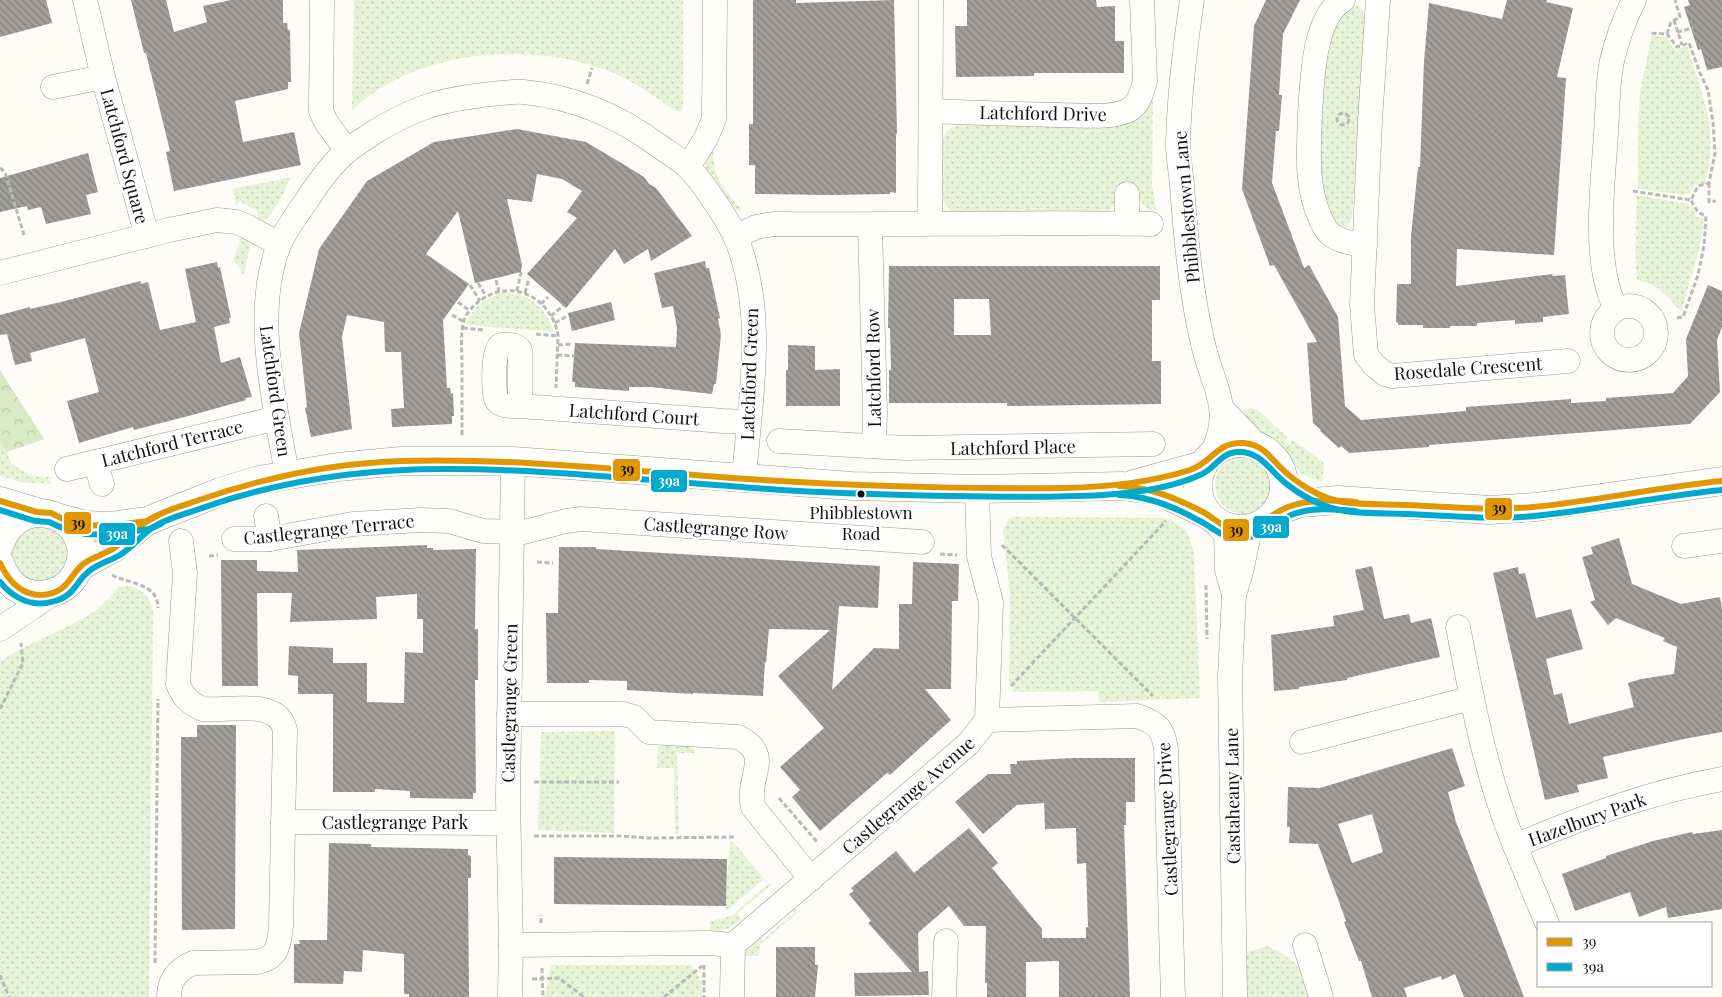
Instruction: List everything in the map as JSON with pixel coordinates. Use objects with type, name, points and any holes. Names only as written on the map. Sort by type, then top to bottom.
[{"type":"street","name":"Latchford Square","points":[[85,0],[103,76],[146,236]]},
{"type":"street","points":[[322,0],[322,111],[329,127],[347,151]]},
{"type":"street","points":[[688,167],[706,138],[714,119],[715,0]]},
{"type":"street","points":[[930,223],[931,0]]},
{"type":"street","name":"Latchford Drive","points":[[931,111],[1078,115],[1114,114],[1131,109],[1137,103],[1145,81],[1142,0]]},
{"type":"street","name":"Phibblestown Lane","points":[[1192,0],[1185,46],[1178,145],[1184,226],[1195,304],[1204,348],[1223,410],[1221,434],[1208,459]]},
{"type":"street","points":[[1343,0],[1328,16],[1318,40],[1312,71],[1308,161],[1310,182],[1318,213],[1329,233],[1339,239],[1365,245]]},
{"type":"street","name":"Rosedale Crescent","points":[[1378,0],[1370,121],[1362,304],[1366,355],[1374,366],[1385,374],[1403,375],[1568,361]]},
{"type":"street","points":[[1616,309],[1604,272],[1602,244],[1605,156],[1612,62],[1623,22],[1634,0]]},
{"type":"street","name":"Latchford Square","points":[[53,87],[103,76]]},
{"type":"street","name":"Latchford Green","points":[[287,474],[277,418],[265,321],[268,293],[279,244],[311,193],[329,169],[347,151],[394,121],[417,109],[446,100],[520,92],[558,97],[602,112],[638,130],[688,167],[714,202],[735,237],[750,284],[754,313],[752,399],[748,422],[744,478]]},
{"type":"street","points":[[1127,194],[1128,223]]},
{"type":"street","name":"Latchford Square","points":[[0,274],[146,236],[217,220],[236,222],[279,244]]},
{"type":"street","points":[[735,237],[756,227],[774,224],[1151,224]]},
{"type":"street","name":"Latchford Row","points":[[779,441],[874,446],[875,413],[870,225]]},
{"type":"street","name":"Latchford Court","points":[[520,406],[748,422]]},
{"type":"street","name":"Phibblestown Lane","points":[[1223,410],[1272,458]]},
{"type":"street","name":"Latchford Terrace","points":[[67,469],[277,418]]},
{"type":"street","points":[[1123,486],[1158,478],[1208,459],[1224,446],[1237,443],[1251,444],[1272,458],[1301,483],[1332,500]]},
{"type":"street","name":"Latchford Place","points":[[874,446],[905,448],[1154,444]]},
{"type":"street","points":[[0,501],[37,512],[51,513],[86,525],[102,526],[147,521],[220,492],[287,474],[338,467],[400,462],[514,461],[852,486],[978,489],[1123,486],[1158,491],[1227,528],[1238,530],[1250,529],[1269,520],[1282,502],[1285,490],[1284,478],[1272,458]]},
{"type":"street","points":[[1208,459],[1198,478],[1198,491],[1201,504],[1212,519]]},
{"type":"street","name":"Castlegrange Green","points":[[510,997],[511,945],[508,823],[514,461]]},
{"type":"street","points":[[95,462],[102,484]]},
{"type":"street","points":[[1276,512],[1300,503],[1332,500],[1490,510],[1536,507],[1722,481]]},
{"type":"street","name":"Castlegrange Avenue","points":[[733,945],[968,744],[988,720],[991,602],[979,556],[978,489]]},
{"type":"street","points":[[0,544],[3,535],[12,524],[23,516],[37,512]]},
{"type":"street","points":[[10,632],[52,594],[64,588],[73,579],[79,567],[82,554],[80,540],[73,528],[64,519]]},
{"type":"street","name":"Castlegrange Row","points":[[512,531],[524,532],[581,519],[922,542]]},
{"type":"street","name":"Castaheany Lane","points":[[1212,519],[1226,534],[1228,570],[1234,595]]},
{"type":"street","name":"Castlegrange Terrace","points":[[234,538],[268,528],[353,524],[388,520],[449,521],[483,531],[512,531]]},
{"type":"street","points":[[79,567],[116,547],[147,521]]},
{"type":"street","name":"Castaheany Lane","points":[[1235,997],[1230,676],[1234,595],[1250,529]]},
{"type":"street","points":[[169,997],[172,978],[185,966],[193,963],[257,962],[266,960],[274,954],[280,941],[285,730],[283,723],[271,711],[261,708],[203,709],[194,706],[183,696],[178,684],[185,573],[181,541]]},
{"type":"street","points":[[1684,546],[1722,541]]},
{"type":"street","points":[[0,563],[4,574],[13,585],[25,592],[38,595],[52,594]]},
{"type":"street","name":"Hazelbury Park","points":[[1458,626],[1472,698],[1501,812],[1515,846],[1603,810],[1672,789],[1722,778]]},
{"type":"street","points":[[1302,742],[1472,698]]},
{"type":"street","points":[[509,714],[623,714],[634,717],[649,732],[738,737],[748,742],[756,750],[757,762],[751,799],[753,807],[811,879]]},
{"type":"street","name":"Castlegrange Drive","points":[[988,720],[1137,716],[1155,724],[1164,735],[1170,834],[1173,997]]},
{"type":"street","name":"Castlegrange Park","points":[[283,822],[508,823]]},
{"type":"street","points":[[1515,846],[1548,922]]},
{"type":"street","points":[[944,997],[946,941]]},
{"type":"street","points":[[511,945],[709,943],[733,945],[732,997]]},
{"type":"street","points":[[1305,944],[1321,997]]},
{"type":"path","points":[[1667,34],[1670,22],[1680,17],[1675,0]]},
{"type":"path","points":[[1674,20],[1682,45]]},
{"type":"path","points":[[1677,32],[1694,28]]},
{"type":"path","points":[[1649,33],[1667,34],[1677,47],[1689,43],[1708,90],[1715,153],[1709,184],[1709,202],[1716,201]]},
{"type":"path","points":[[0,168],[5,172],[24,235]]},
{"type":"path","points":[[1691,200],[1698,186],[1709,184]]},
{"type":"path","points":[[1633,191],[1691,200]]},
{"type":"path","points":[[1678,318],[1683,317],[1698,276],[1704,246],[1706,216],[1696,210],[1691,200]]},
{"type":"path","points":[[517,291],[521,272]]},
{"type":"path","points":[[525,293],[529,278]]},
{"type":"path","points":[[496,280],[499,291]]},
{"type":"path","points":[[478,283],[486,296]]},
{"type":"path","points":[[470,285],[480,301]]},
{"type":"path","points":[[541,304],[548,296]]},
{"type":"path","points":[[458,302],[470,311]]},
{"type":"path","points":[[551,316],[562,306]]},
{"type":"path","points":[[452,315],[464,322]]},
{"type":"path","points":[[555,323],[567,316]]},
{"type":"path","points":[[558,345],[573,344]]},
{"type":"path","points":[[557,355],[575,356]]},
{"type":"path","points":[[1009,689],[1166,520]]},
{"type":"path","points":[[999,541],[1160,702]]},
{"type":"path","points":[[922,542],[921,554],[979,556]]},
{"type":"path","points":[[537,562],[554,563]]},
{"type":"path","points":[[110,574],[121,580],[150,589],[158,602],[158,612]]},
{"type":"path","points":[[0,709],[23,663],[10,632]]},
{"type":"path","points":[[156,972],[158,690]]},
{"type":"path","points":[[534,782],[619,782]]},
{"type":"path","points":[[779,798],[818,843]]},
{"type":"path","points":[[534,836],[734,837]]},
{"type":"path","points":[[542,963],[543,997]]},
{"type":"path","points":[[664,997],[704,964]]},
{"type":"path","points":[[0,975],[9,997]]},
{"type":"path","points":[[527,979],[559,978],[584,997]]},
{"type":"green space","points":[[354,0],[683,0],[683,107],[680,111],[676,111],[620,76],[580,62],[546,56],[511,54],[476,56],[441,63],[408,74],[378,90],[352,110]]},
{"type":"green space","points":[[1355,5],[1362,10],[1365,25],[1352,218],[1347,227],[1343,228],[1334,220],[1324,198],[1319,171],[1319,157],[1325,77],[1332,40],[1337,25],[1345,12]]},
{"type":"green space","points":[[1652,35],[1666,37],[1676,50],[1687,46],[1707,114],[1711,143],[1705,184],[1695,185],[1689,194],[1685,195],[1638,189],[1640,92]]},
{"type":"green space","points":[[1153,92],[1152,187],[1157,211],[1148,208],[1142,203],[1135,187],[1116,187],[1114,206],[1107,212],[1099,214],[953,213],[943,201],[942,143],[944,136],[951,128],[961,125],[1120,124]]},
{"type":"green space","points":[[713,149],[713,160],[717,176],[724,189],[742,210],[731,208],[706,170],[706,161]]},
{"type":"green space","points":[[291,177],[280,200],[265,222],[258,218],[258,212],[240,201],[236,206],[233,189]]},
{"type":"green space","points":[[1637,195],[1689,204],[1696,217],[1704,218],[1700,246],[1682,310],[1658,288],[1637,280],[1635,254]]},
{"type":"green space","points":[[240,234],[251,241],[244,275],[233,259],[239,246]]},
{"type":"green space","points":[[502,293],[520,295],[535,303],[551,323],[554,332],[466,325],[471,314],[480,304]]},
{"type":"green space","points":[[0,370],[44,439],[7,452],[0,443]]},
{"type":"green space","points":[[1252,408],[1259,411],[1287,437],[1285,442],[1290,445],[1293,440],[1324,463],[1322,482],[1302,474],[1284,449],[1263,436],[1247,420],[1243,410]]},
{"type":"green space","points":[[0,443],[7,452],[11,464],[32,476],[49,477],[51,484],[20,482],[0,475]]},
{"type":"green space","points":[[1238,456],[1250,456],[1265,464],[1273,479],[1273,491],[1265,506],[1250,514],[1238,514],[1223,506],[1215,491],[1215,479],[1223,464]]},
{"type":"green space","points":[[1014,517],[1165,518],[1183,528],[1188,535],[1194,554],[1200,698],[1099,702],[1098,691],[1013,692],[1013,682],[1009,685],[1010,593],[1003,530],[1009,519]]},
{"type":"green space","points":[[34,527],[43,527],[56,531],[64,539],[66,545],[69,561],[52,583],[24,579],[14,566],[12,560],[11,554],[15,542]]},
{"type":"green space","points":[[130,586],[145,595],[153,611],[149,997],[0,997],[0,662],[95,611],[119,587]]},
{"type":"green space","points":[[615,731],[614,833],[538,830],[541,732]]},
{"type":"green space","points":[[662,744],[690,746],[694,750],[694,753],[677,753],[679,834],[675,834],[674,768],[657,768],[658,748]]},
{"type":"green space","points":[[730,841],[736,845],[764,879],[730,908],[725,910]]},
{"type":"green space","points":[[769,883],[771,885],[737,914],[742,920],[727,929],[710,931],[710,921],[731,916]]},
{"type":"green space","points":[[793,907],[798,912],[762,943],[759,956],[743,956],[756,935],[763,940],[794,913],[791,908]]},
{"type":"green space","points":[[1267,946],[1296,965],[1301,971],[1311,997],[1247,997],[1245,953]]},
{"type":"green space","points":[[551,965],[691,965],[702,982],[702,997],[545,997]]},
{"type":"building","points":[[0,0],[46,0],[52,23],[0,37]]},
{"type":"building","points":[[131,0],[166,0],[174,32],[207,22],[203,6],[231,0],[283,0],[283,23],[287,23],[288,30],[290,30],[291,82],[288,82],[288,89],[235,101],[243,142],[294,132],[301,165],[174,191],[166,152],[170,151]]},
{"type":"building","points":[[753,0],[796,0],[796,3],[894,0],[897,134],[896,193],[831,195],[755,194],[755,165],[749,165],[749,124],[753,124]]},
{"type":"building","points":[[967,0],[1096,0],[1097,7],[1115,6],[1115,41],[1124,41],[1124,73],[1034,73],[1034,76],[956,77],[955,26],[967,26]]},
{"type":"building","points":[[1266,0],[1300,0],[1283,34],[1279,95],[1282,95],[1279,131],[1276,131],[1272,183],[1304,268],[1309,265],[1338,317],[1345,406],[1361,420],[1466,411],[1466,407],[1571,399],[1571,403],[1606,401],[1606,398],[1673,393],[1688,376],[1686,339],[1708,285],[1722,291],[1722,327],[1717,340],[1720,392],[1690,424],[1349,453],[1341,446],[1339,448],[1313,423],[1307,343],[1317,342],[1274,265],[1270,266],[1242,189],[1254,26]]},
{"type":"building","points":[[1507,0],[1547,0],[1546,2],[1573,8],[1557,77],[1566,78],[1554,255],[1457,249],[1456,286],[1553,274],[1552,276],[1565,275],[1569,314],[1543,317],[1543,322],[1515,324],[1515,320],[1477,323],[1477,326],[1450,326],[1450,328],[1423,328],[1423,325],[1398,325],[1396,322],[1397,284],[1411,284],[1411,236],[1418,167],[1420,167],[1424,61],[1429,3],[1502,19]]},
{"type":"building","points":[[1688,0],[1722,0],[1722,67],[1707,70],[1701,49],[1698,50],[1684,7],[1690,5]]},
{"type":"building","points":[[517,129],[586,142],[628,167],[644,177],[649,184],[656,188],[692,236],[651,261],[648,249],[624,264],[615,249],[566,308],[527,274],[577,218],[567,212],[582,191],[562,179],[537,174],[532,202],[507,199],[522,265],[521,272],[475,283],[458,211],[426,254],[469,284],[443,320],[447,388],[450,388],[451,394],[453,393],[454,416],[452,416],[452,424],[392,427],[391,409],[404,408],[401,352],[385,352],[384,322],[347,315],[342,337],[352,429],[311,437],[305,408],[307,407],[299,333],[319,249],[367,181],[434,142]]},
{"type":"building","points":[[88,153],[98,192],[86,195],[91,214],[46,224],[41,207],[28,210],[27,206],[0,212],[0,178]]},
{"type":"building","points":[[705,261],[706,268],[709,268],[720,318],[718,319],[721,335],[716,384],[714,384],[712,394],[651,387],[629,387],[629,391],[575,387],[575,382],[572,382],[575,343],[676,347],[677,328],[673,306],[662,308],[654,273]]},
{"type":"building","points":[[217,262],[218,268],[220,267],[231,318],[229,318],[230,323],[214,327],[221,363],[240,357],[252,397],[245,398],[246,400],[134,430],[133,427],[79,443],[67,401],[99,392],[85,338],[30,353],[32,361],[15,365],[7,334],[0,335],[0,315],[30,307],[30,309],[61,302],[140,281],[141,284],[148,282],[160,330],[196,322],[185,269]]},
{"type":"building","points":[[889,266],[1160,266],[1160,300],[1152,300],[1152,361],[1161,361],[1161,404],[1007,406],[1007,403],[889,403],[889,370],[891,370],[890,328],[888,328]],"holes":[[[954,299],[989,299],[991,335],[954,335]]]},
{"type":"building","points":[[611,302],[615,320],[572,331],[568,313]]},
{"type":"building","points":[[788,345],[815,346],[815,370],[840,369],[840,406],[786,406]]},
{"type":"building","points":[[1619,538],[1632,584],[1681,604],[1720,597],[1722,608],[1722,732],[1603,757],[1608,778],[1577,785],[1579,792],[1545,800],[1493,573],[1518,567],[1519,574],[1525,573],[1536,618],[1571,609],[1583,649],[1546,659],[1554,695],[1562,693],[1569,724],[1634,707],[1628,683],[1674,674],[1677,647],[1663,641],[1665,638],[1616,618],[1608,625],[1590,602],[1595,600],[1582,557],[1593,554],[1591,547]]},
{"type":"building","points":[[427,545],[427,548],[433,548],[433,550],[476,549],[475,629],[478,629],[478,680],[475,680],[476,793],[473,793],[473,799],[410,798],[410,791],[375,789],[375,792],[333,792],[333,694],[298,694],[298,676],[288,675],[289,646],[333,648],[333,663],[367,663],[367,702],[404,703],[405,652],[423,653],[423,619],[417,619],[417,594],[376,597],[377,619],[290,622],[292,593],[257,593],[258,686],[222,686],[221,560],[257,560],[257,571],[298,572],[297,550]]},
{"type":"building","points":[[559,547],[596,547],[596,549],[880,566],[878,608],[839,606],[832,690],[874,648],[899,649],[899,604],[912,604],[913,562],[959,564],[958,601],[952,601],[951,689],[925,689],[951,720],[890,775],[887,773],[820,831],[792,797],[800,790],[780,767],[824,728],[778,676],[830,630],[769,629],[763,696],[627,690],[627,681],[589,680],[589,683],[547,683],[546,613],[558,613]]},
{"type":"building","points":[[1372,566],[1384,619],[1409,614],[1411,623],[1431,618],[1440,657],[1347,678],[1347,680],[1299,687],[1299,689],[1274,691],[1271,635],[1334,626],[1333,616],[1364,610],[1355,570]]},
{"type":"building","points":[[197,725],[236,725],[235,929],[182,930],[181,737],[197,737]]},
{"type":"building","points":[[1452,748],[1465,786],[1448,792],[1456,822],[1524,997],[1464,997],[1455,974],[1442,980],[1441,976],[1404,988],[1407,997],[1372,997],[1361,961],[1359,961],[1344,922],[1346,921],[1318,844],[1289,843],[1290,827],[1287,827],[1288,787],[1320,788]],"holes":[[[1372,814],[1383,852],[1352,863],[1338,824]]]},
{"type":"building","points":[[1073,758],[1135,758],[1135,802],[1126,802],[1126,825],[1124,825],[1130,997],[1059,997],[1059,961],[1026,962],[1026,997],[987,997],[987,983],[985,983],[986,926],[964,926],[949,906],[918,933],[919,972],[928,971],[929,995],[855,996],[854,973],[912,972],[868,923],[871,921],[849,894],[854,891],[851,888],[896,851],[914,873],[969,828],[998,863],[992,868],[1042,929],[1042,938],[1086,938],[1086,927],[1088,927],[1086,863],[1077,864],[1076,828],[1045,829],[1044,803],[1017,805],[983,834],[955,802],[988,774],[1011,774],[1010,764],[1017,764],[1017,761]]},
{"type":"building","points":[[1722,830],[1722,909],[1668,918],[1666,907],[1639,917],[1630,892],[1575,911],[1562,874],[1606,858],[1606,856],[1653,841],[1692,832],[1693,834]]},
{"type":"building","points":[[329,843],[371,844],[371,847],[468,849],[468,855],[471,856],[471,878],[468,878],[469,997],[409,997],[409,994],[404,994],[404,954],[363,950],[362,972],[344,971],[343,984],[294,983],[294,944],[300,944],[299,940],[327,940]]},
{"type":"building","points":[[554,857],[727,859],[726,906],[554,904]]},
{"type":"building","points":[[776,947],[815,947],[815,965],[818,965],[815,997],[776,997]]},
{"type":"transit line","name":"39","points":[[0,563],[13,583],[25,592],[40,595],[49,594],[65,586],[86,562],[114,548],[144,523],[167,511],[249,484],[325,468],[377,462],[490,461],[747,479],[866,485],[1065,488],[1128,484],[1175,474],[1198,467],[1227,445],[1244,443],[1261,449],[1301,484],[1317,494],[1334,500],[1359,504],[1486,509],[1557,504],[1722,481]]},
{"type":"transit line","name":"39a","points":[[0,582],[11,593],[32,603],[55,601],[71,592],[92,569],[120,555],[150,529],[167,520],[234,498],[293,483],[383,471],[482,469],[594,475],[820,492],[924,496],[1065,497],[1128,493],[1165,487],[1200,475],[1226,455],[1245,452],[1259,458],[1288,485],[1315,502],[1337,510],[1361,513],[1518,517],[1722,490]]},
{"type":"transit line","name":"39","points":[[1119,486],[1152,491],[1183,502],[1227,527],[1236,530],[1251,528],[1281,510],[1296,504],[1321,501],[1356,502]]},
{"type":"transit line","name":"39a","points":[[1119,495],[1140,497],[1169,506],[1221,533],[1236,538],[1251,537],[1284,518],[1299,512],[1323,509],[1355,511]]},
{"type":"transit line","name":"39","points":[[0,501],[37,512],[51,513],[63,519],[86,525],[110,526],[147,521],[157,516]]},
{"type":"transit line","name":"39a","points":[[0,510],[35,521],[49,522],[86,534],[111,535],[149,529],[161,524]]},
{"type":"place","name":"Phibblestown Road","points":[[861,494]]}]
